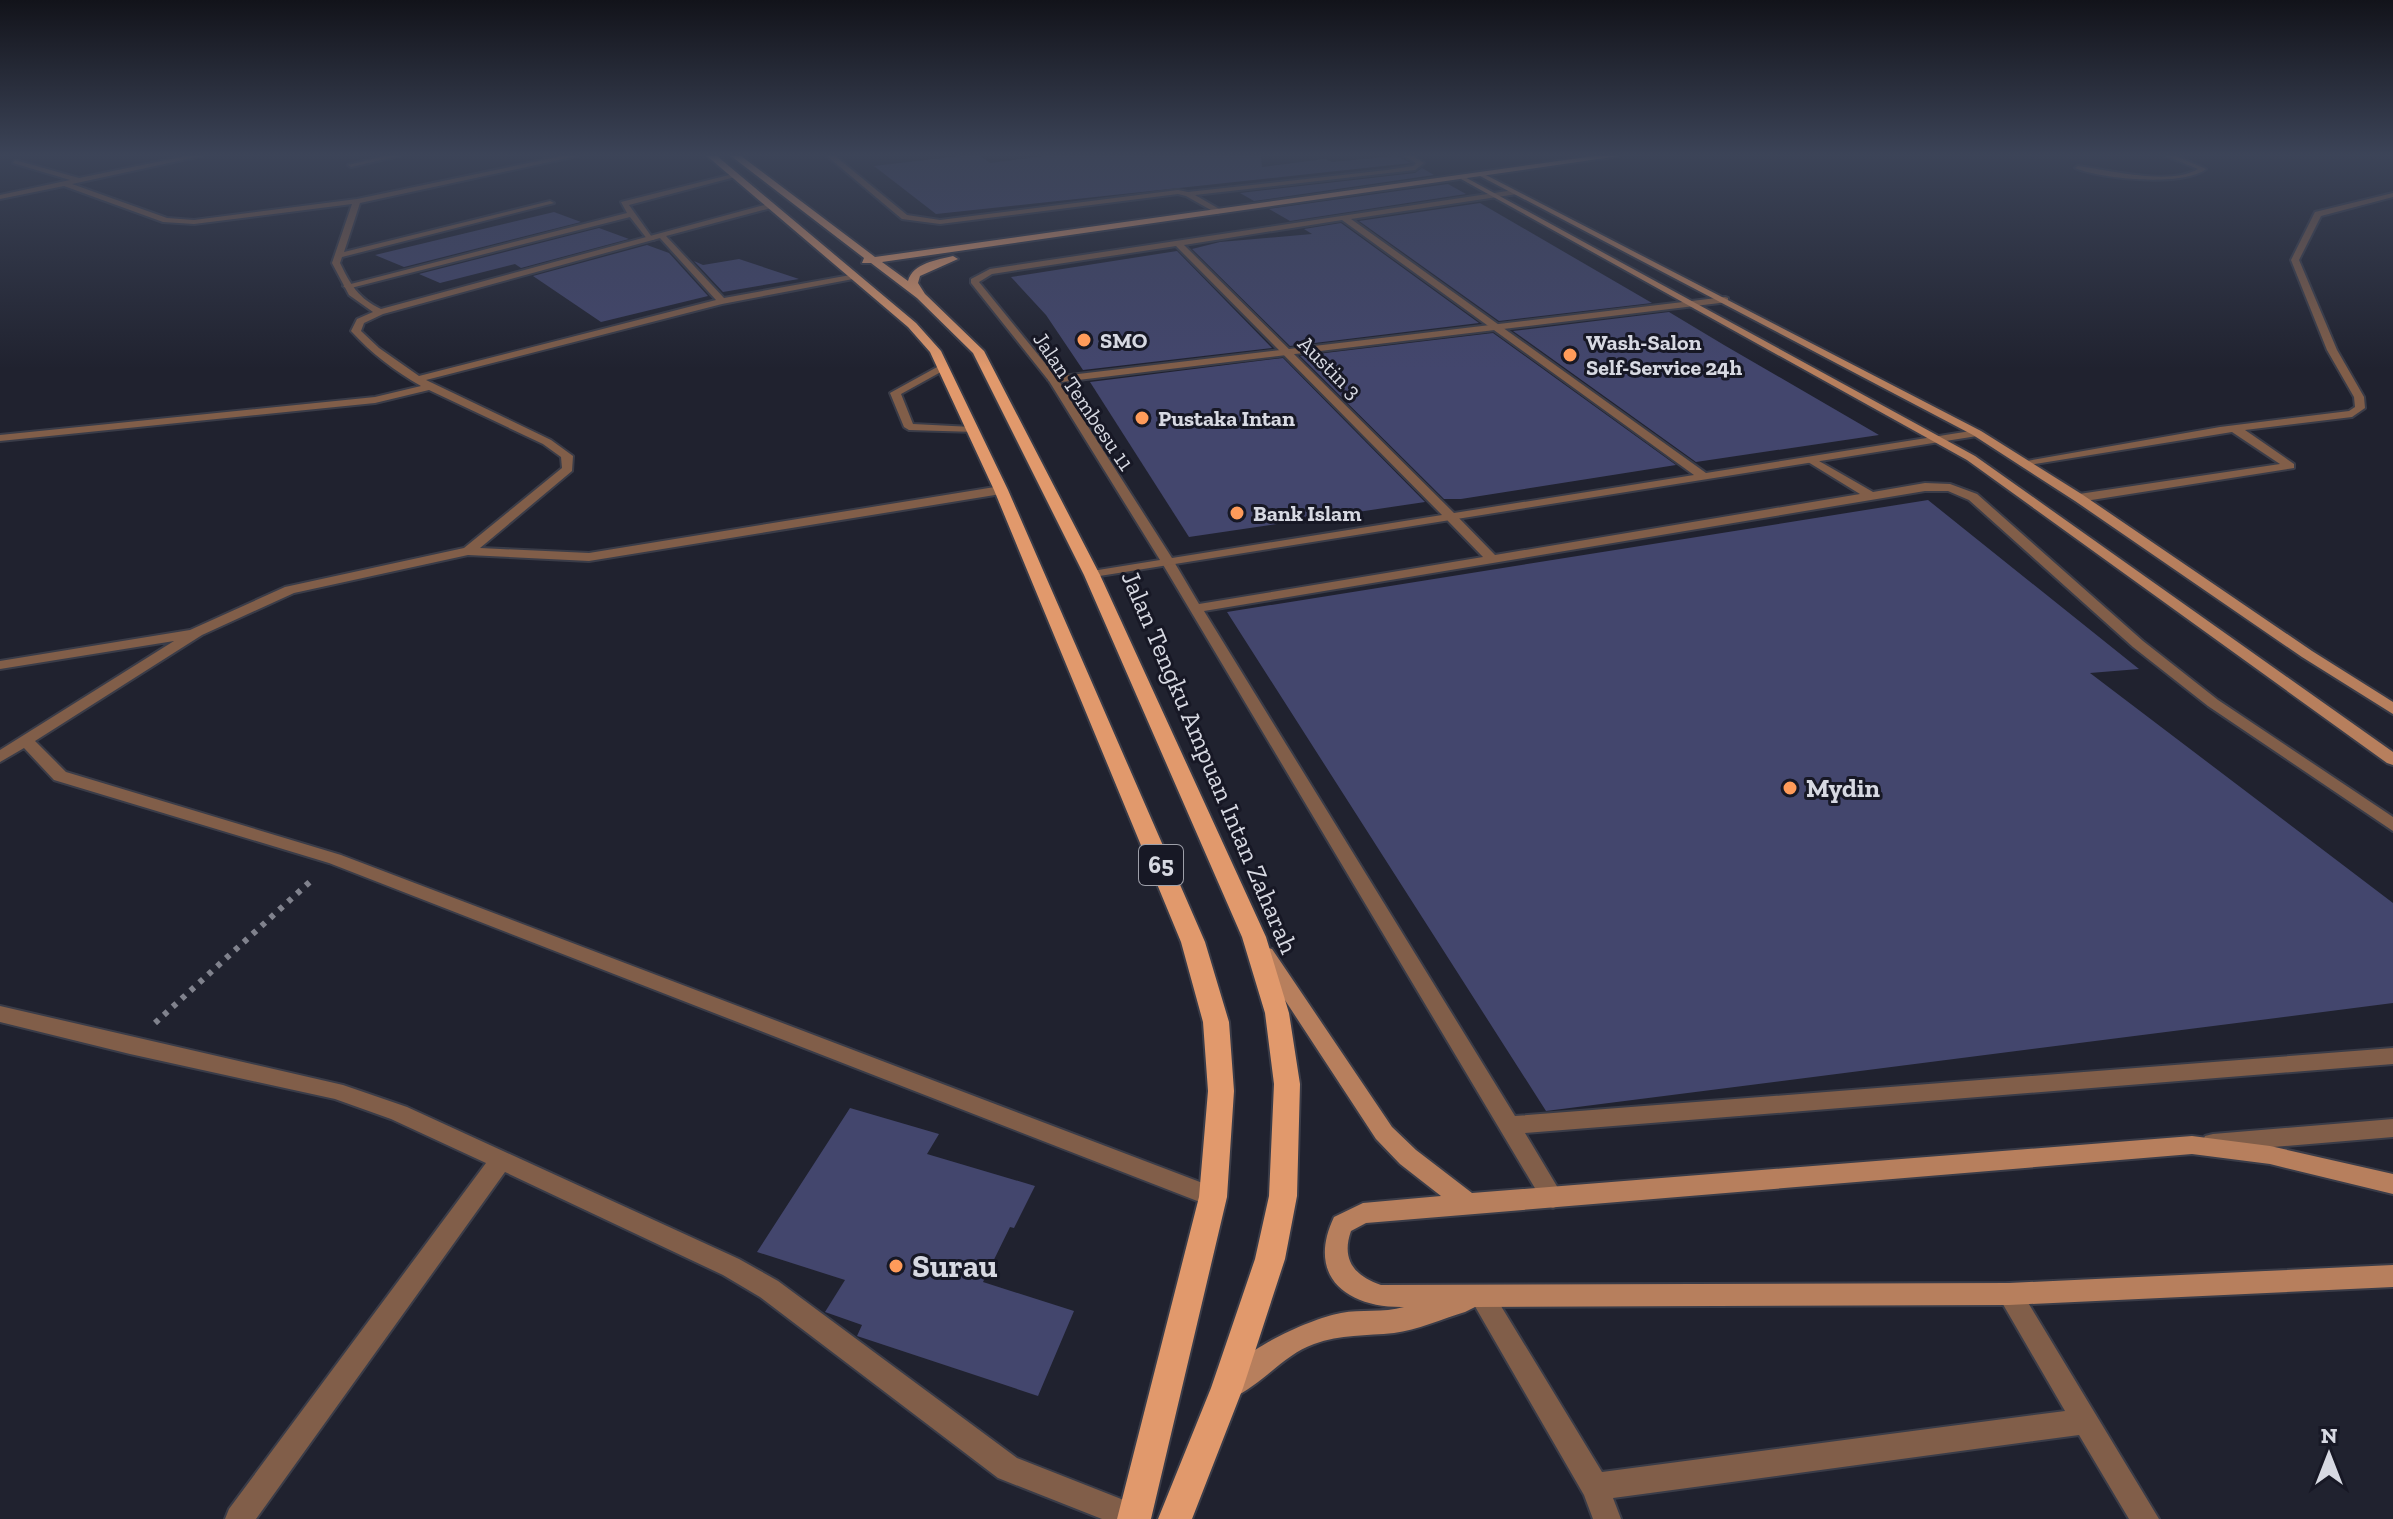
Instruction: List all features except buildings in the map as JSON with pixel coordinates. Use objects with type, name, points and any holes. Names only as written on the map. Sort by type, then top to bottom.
[{"type":"main road","name":"65","points":[[793,227],[912,325],[935,351],[1001,490],[1193,942],[1216,1022],[1221,1091],[1213,1197],[1134,1519]]},
{"type":"main road","name":"Jalan Tengku Ampuan Intan Zaharah","points":[[829,227],[921,296],[978,351],[1092,575],[1254,937],[1277,1013],[1287,1084],[1283,1196],[1270,1259],[1227,1388],[1175,1519]]},
{"type":"main road","points":[[846,271],[873,260],[1111,227]]},
{"type":"main road","points":[[921,296],[913,283],[915,275],[931,265],[1046,236]]},
{"type":"main road","points":[[849,242],[865,249],[935,252]]},
{"type":"street","points":[[348,227],[336,263],[347,286],[362,305],[380,312]]},
{"type":"street","points":[[337,256],[454,227]]},
{"type":"street","points":[[347,286],[581,227]]},
{"type":"street","points":[[642,227],[651,238]]},
{"type":"street","points":[[468,551],[568,469],[567,456],[547,442],[415,380],[367,343],[356,331],[360,321],[380,312],[691,227]]},
{"type":"street","name":"Jalan Tembesu 11","points":[[1288,227],[990,272],[974,281],[1053,380],[1197,608],[1553,1198]]},
{"type":"street","points":[[1356,227],[1704,477]]},
{"type":"street","points":[[1552,227],[1971,458],[2393,760]]},
{"type":"street","points":[[1582,227],[1977,433],[2393,709]]},
{"type":"street","points":[[2027,464],[2234,428],[2352,414],[2360,408],[2359,397],[2332,350],[2295,260],[2312,227]]},
{"type":"street","points":[[661,235],[722,301]]},
{"type":"street","name":"Austin 3","points":[[1179,244],[1492,559]]},
{"type":"street","points":[[415,380],[846,271]]},
{"type":"street","points":[[1053,380],[1725,300]]},
{"type":"street","points":[[943,368],[895,393],[909,427],[972,430]]},
{"type":"street","points":[[0,438],[375,400],[430,387]]},
{"type":"street","points":[[2079,498],[2290,466],[2234,428]]},
{"type":"street","points":[[1092,575],[1977,433]]},
{"type":"street","points":[[1812,460],[1871,496]]},
{"type":"street","points":[[1197,608],[1925,487],[1950,488],[1973,497],[2176,674],[2393,825]]},
{"type":"street","points":[[0,757],[197,632],[290,590],[468,551],[589,557],[1001,490]]},
{"type":"street","points":[[0,665],[197,632]]},
{"type":"street","points":[[26,741],[60,776],[335,859],[1213,1197]]},
{"type":"street","points":[[1254,937],[1384,1133],[1408,1157],[1469,1204]]},
{"type":"street","points":[[0,1014],[336,1091],[399,1113],[731,1267],[769,1289],[1008,1468],[1134,1519]]},
{"type":"street","points":[[1509,1125],[2393,1056]]},
{"type":"street","points":[[2393,1128],[1363,1213],[1342,1224],[1337,1234],[1340,1272],[1350,1285],[1381,1296],[2009,1294],[2393,1276]]},
{"type":"street","points":[[2192,1145],[2270,1155],[2393,1184]]},
{"type":"street","points":[[239,1519],[501,1160]]},
{"type":"street","points":[[2009,1294],[2145,1519]]},
{"type":"street","points":[[1227,1388],[1274,1352],[1307,1334],[1342,1324],[1397,1321],[1481,1296]]},
{"type":"street","points":[[1481,1296],[1595,1487],[1607,1519]]},
{"type":"street","points":[[1595,1487],[2086,1421]]},
{"type":"path","points":[[130,1046],[335,859]]},
{"type":"place","name":"SMO","points":[[1084,340]]},
{"type":"place","name":"Wash-Salon Self-Service 24h","points":[[1570,355]]},
{"type":"place","name":"Pustaka Intan","points":[[1142,418]]},
{"type":"place","name":"Bank Islam","points":[[1237,513]]},
{"type":"place","name":"Mydin","points":[[1790,788]]},
{"type":"place","name":"Surau","points":[[896,1266]]}]
